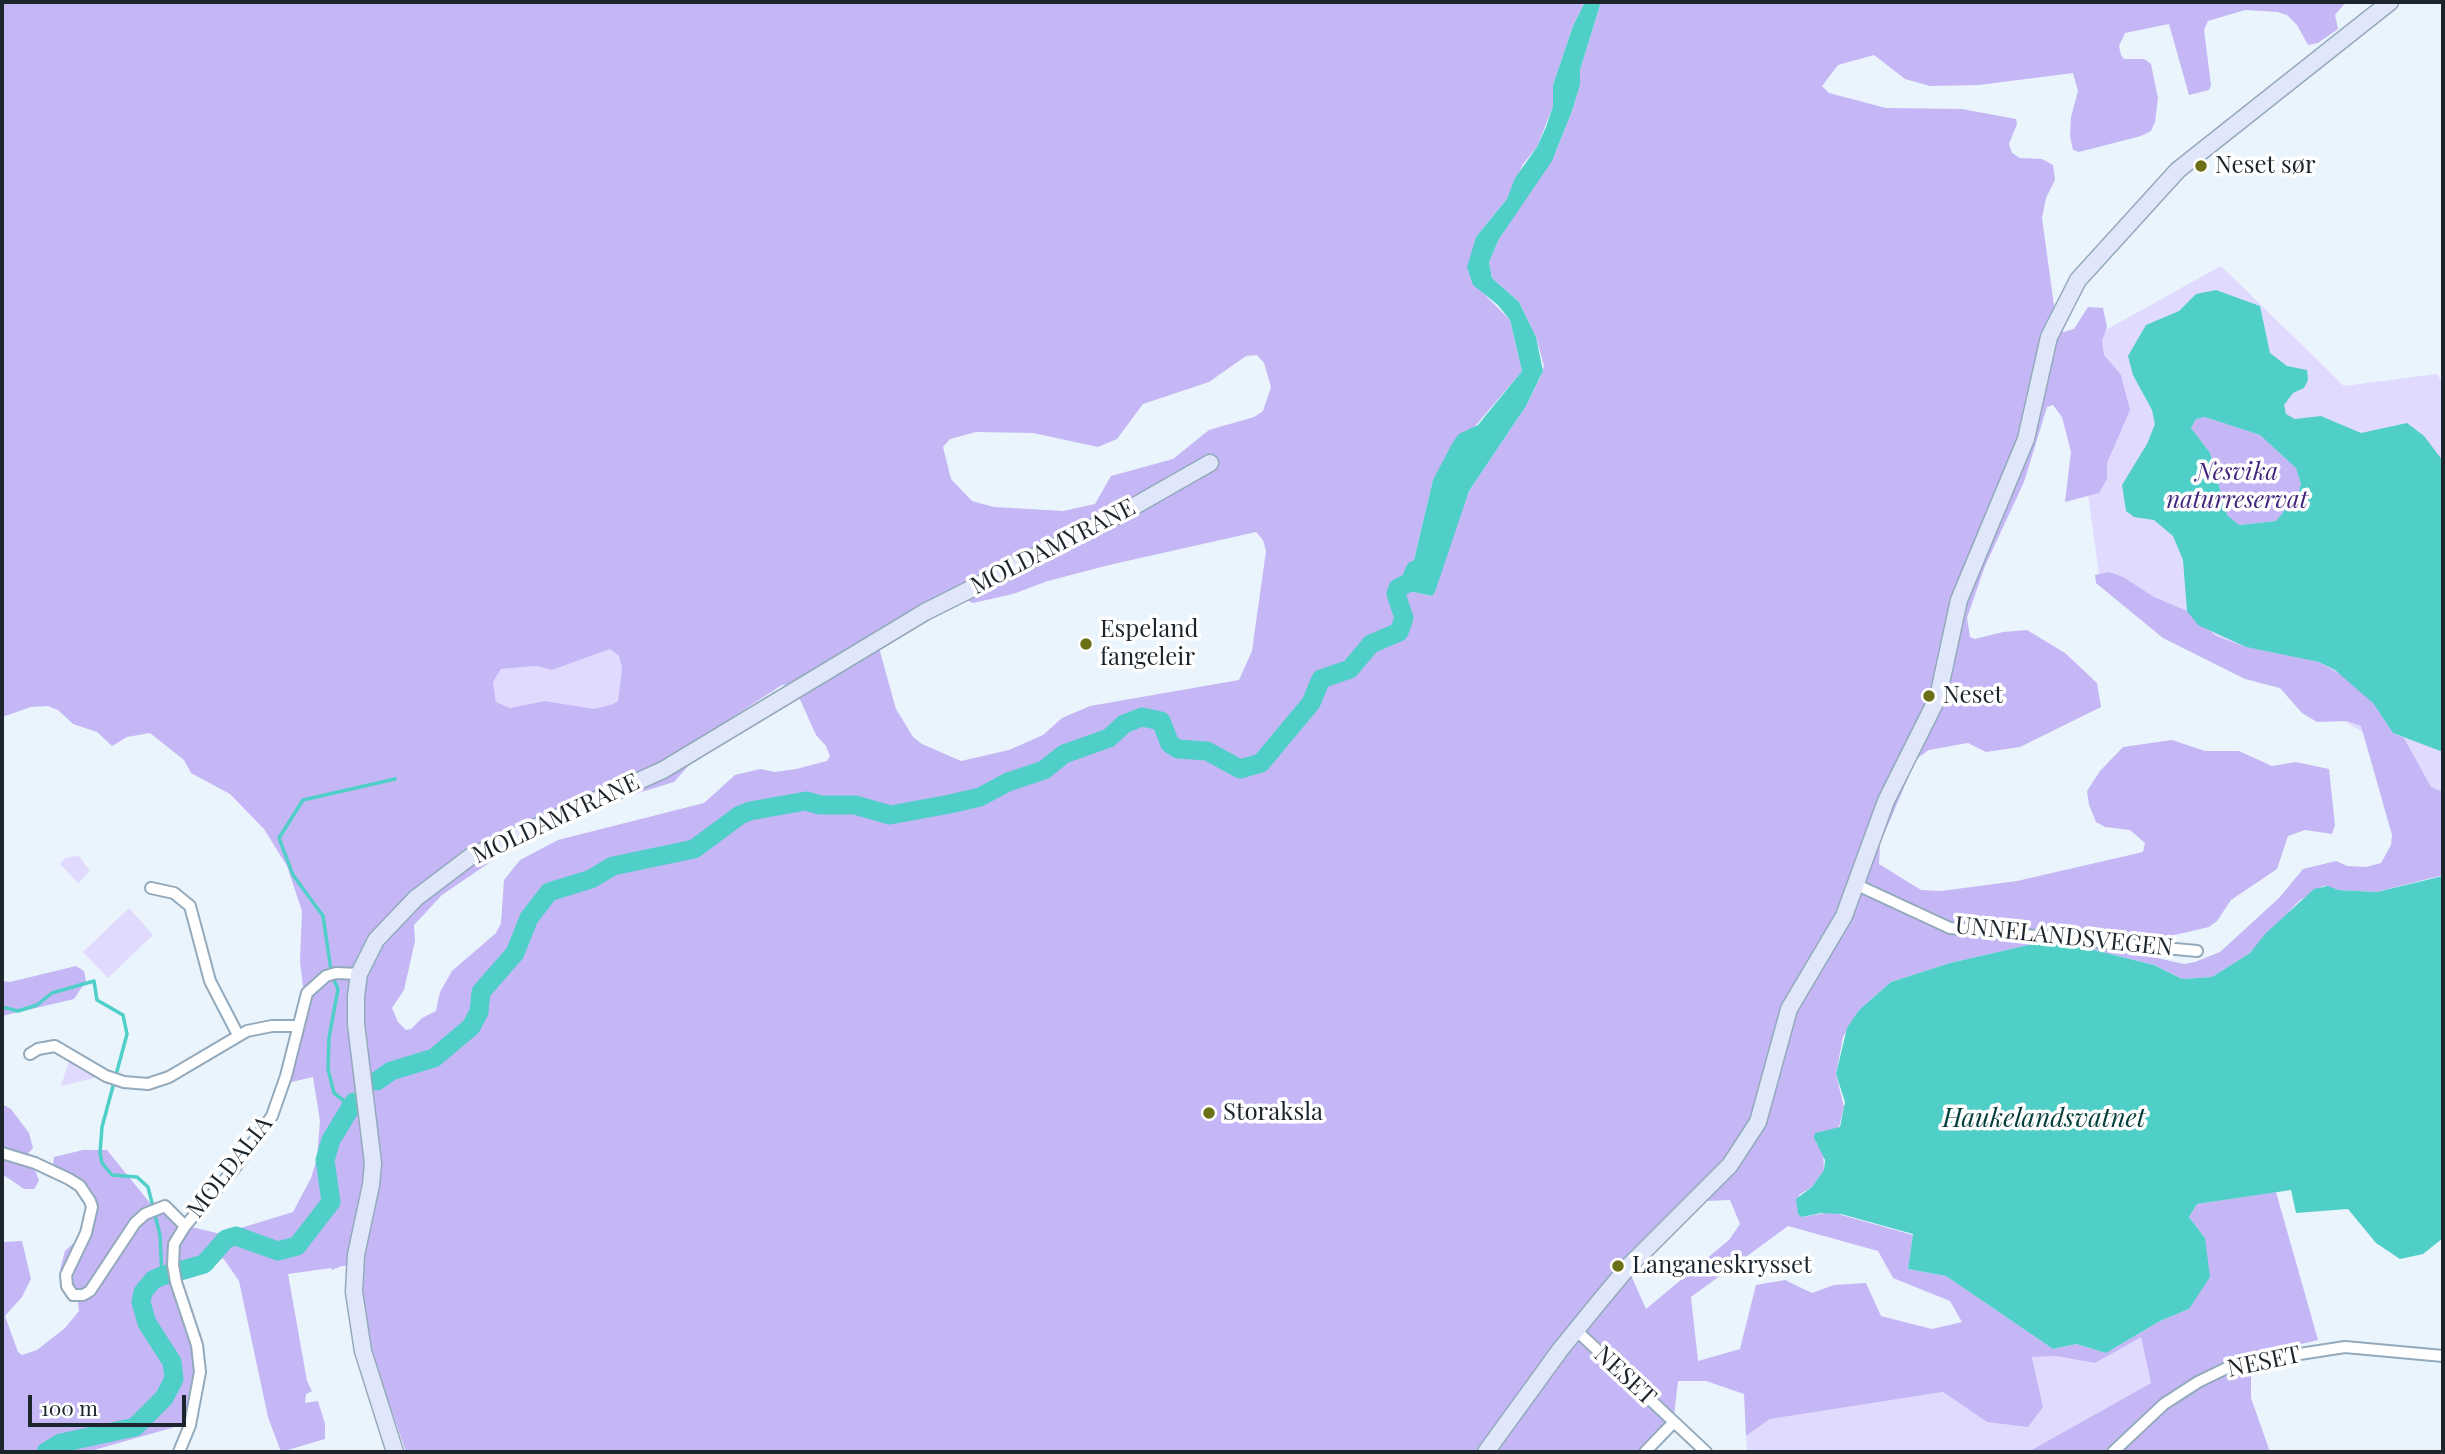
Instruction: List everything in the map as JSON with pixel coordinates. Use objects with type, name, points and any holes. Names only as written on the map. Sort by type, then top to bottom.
[{"type":"main road","points":[[1486,1452],[1576,1330],[1629,1266],[1730,1165],[1745,1144],[1765,1103],[1789,1009],[1844,916],[1886,801],[1938,697],[1959,600],[2026,439],[2049,337],[2078,280],[2178,170],[2390,2]]},
{"type":"main road","name":"MOLDAMYRANE","points":[[395,1452],[363,1351],[354,1293],[356,1255],[373,1163],[356,1018],[359,974],[376,940],[402,911],[432,884],[470,858],[663,770],[925,612],[1124,512],[1210,463]]},
{"type":"street","name":"UNNELANDSVEGEN","points":[[1855,884],[1950,929],[2197,951]]},
{"type":"street","points":[[151,888],[174,893],[190,906],[210,981],[238,1035]]},
{"type":"street","name":"MOLDALIA","points":[[179,1452],[190,1425],[200,1372],[197,1345],[176,1282],[173,1265],[174,1244],[185,1226],[234,1169],[272,1116],[286,1076],[307,993],[318,982],[336,972],[359,974]]},
{"type":"street","points":[[30,1054],[55,1045],[112,1078],[136,1084],[159,1081],[238,1035],[260,1027],[297,1026]]},
{"type":"street","name":"MOLDALIA","points":[[2,1153],[35,1163],[69,1179],[80,1186],[90,1200],[92,1208],[86,1233],[66,1275],[67,1286],[73,1295],[90,1291],[135,1223],[155,1209],[165,1206],[185,1226]]},
{"type":"street","name":"NESET","points":[[1576,1330],[1706,1452]]},
{"type":"street","name":"NESET","points":[[2113,1452],[2164,1404],[2197,1382],[2235,1364],[2345,1347],[2443,1356]]},
{"type":"street","name":"NESET","points":[[1645,1452],[1674,1422]]},
{"type":"green space","points":[[2,2],[1585,2],[1573,26],[1553,85],[1553,106],[1537,147],[1523,164],[1507,199],[1476,237],[1471,281],[1510,320],[1522,371],[1444,463],[1433,480],[1414,560],[1406,580],[1399,583],[1400,589],[1431,596],[1469,491],[1526,406],[1544,366],[1536,337],[1519,302],[1492,278],[1489,262],[1499,239],[1556,151],[1580,85],[1580,70],[1601,2],[2346,2],[2335,15],[2338,29],[2318,43],[2308,45],[2297,25],[2287,15],[2277,12],[2245,10],[2208,21],[2204,30],[2211,85],[2209,90],[2189,95],[2169,24],[2125,33],[2119,46],[2124,59],[2144,59],[2151,64],[2158,98],[2155,122],[2151,131],[2141,136],[2079,152],[2073,150],[2070,136],[2071,117],[2078,91],[2073,73],[1979,85],[1930,86],[1905,79],[1874,55],[1838,65],[1822,86],[1829,93],[1886,108],[1962,109],[2016,119],[2017,124],[2009,144],[2012,153],[2020,158],[2042,159],[2053,165],[2055,180],[2046,198],[2042,218],[2057,327],[2064,332],[2074,329],[2088,307],[2103,308],[2107,327],[2102,341],[2104,355],[2121,375],[2130,410],[2107,463],[2107,479],[2099,493],[2065,502],[2071,452],[2062,417],[2053,405],[2047,407],[2024,482],[1985,566],[1967,618],[1970,637],[1975,639],[2003,632],[2027,630],[2065,653],[2097,683],[2101,707],[2020,747],[1986,752],[1968,743],[1929,750],[1916,759],[1880,844],[1879,864],[1921,890],[1941,891],[2017,881],[2143,852],[2145,843],[2130,830],[2105,827],[2096,822],[2087,791],[2100,771],[2123,747],[2172,740],[2205,751],[2239,751],[2272,766],[2296,762],[2329,769],[2335,825],[2332,834],[2305,830],[2288,836],[2277,869],[2231,900],[2217,921],[2209,927],[2166,937],[2151,935],[2130,938],[2126,943],[2130,952],[2184,964],[2195,962],[2220,952],[2279,898],[2303,869],[2336,861],[2347,866],[2366,867],[2381,863],[2391,845],[2392,835],[2361,726],[2347,721],[2317,722],[2302,713],[2280,688],[2245,679],[2163,638],[2096,583],[2095,575],[2109,572],[2123,577],[2154,597],[2187,611],[2216,636],[2246,647],[2319,662],[2350,680],[2373,703],[2393,733],[2404,738],[2431,787],[2443,792],[2443,875],[2377,892],[2338,890],[2323,886],[2299,901],[2250,953],[2212,977],[2182,979],[2154,965],[2046,941],[1950,963],[1891,982],[1859,1010],[1843,1037],[1836,1074],[1844,1107],[1839,1127],[1826,1133],[1821,1131],[1816,1143],[1823,1150],[1824,1170],[1812,1187],[1799,1195],[1802,1217],[1831,1212],[1913,1235],[1908,1269],[1946,1276],[2053,1349],[2076,1344],[2106,1353],[2160,1321],[2189,1309],[2205,1238],[2189,1217],[2197,1204],[2276,1192],[2318,1340],[2289,1347],[2251,1363],[2251,1398],[2270,1452],[2028,1452],[2151,1383],[2141,1337],[2095,1363],[2056,1356],[2032,1357],[2043,1407],[2028,1427],[1987,1422],[1943,1392],[1770,1419],[1746,1436],[1744,1394],[1706,1381],[1678,1381],[1673,1425],[1645,1452],[406,1452],[368,1343],[361,1313],[361,1266],[342,1266],[332,1270],[288,1274],[307,1381],[312,1391],[306,1394],[305,1403],[318,1401],[325,1424],[325,1439],[281,1452],[268,1417],[239,1281],[223,1258],[194,1277],[179,1281],[201,1377],[189,1423],[87,1452],[2,1452],[2,1242],[22,1241],[31,1279],[22,1297],[5,1316],[18,1352],[22,1355],[37,1350],[65,1328],[79,1311],[78,1302],[63,1284],[60,1270],[65,1251],[83,1234],[93,1205],[90,1191],[59,1173],[53,1165],[54,1157],[83,1150],[107,1150],[154,1208],[161,1205],[183,1225],[221,1234],[293,1212],[311,1178],[317,1158],[320,1121],[313,1077],[283,1084],[304,996],[300,961],[302,911],[287,866],[264,829],[230,794],[191,773],[184,760],[150,733],[127,737],[112,746],[97,732],[73,724],[58,710],[48,706],[31,707],[2,717]],"holes":[[[1257,355],[1264,363],[1271,387],[1263,411],[1254,417],[1209,430],[1173,459],[1111,476],[1095,504],[1063,511],[994,507],[972,501],[951,479],[943,447],[950,439],[976,432],[1033,433],[1098,447],[1117,439],[1143,404],[1209,382],[1246,356]],[[1256,532],[1263,540],[1266,551],[1252,651],[1239,680],[1090,706],[1062,718],[1043,735],[1009,750],[961,761],[922,744],[913,737],[896,709],[879,648],[958,596],[973,603],[1013,594],[1048,581]],[[610,649],[619,656],[622,668],[618,701],[594,709],[545,701],[510,708],[496,702],[493,682],[501,669],[536,666],[552,670]],[[793,684],[816,735],[826,746],[830,756],[827,761],[796,769],[775,772],[760,769],[735,775],[704,803],[558,840],[520,860],[504,880],[501,923],[496,933],[452,971],[440,992],[436,1011],[422,1018],[411,1029],[406,1030],[398,1022],[392,1008],[404,990],[415,941],[414,925],[442,895],[502,854],[508,841],[560,807],[579,800],[625,797],[674,782],[688,766],[692,746],[699,739],[782,685]],[[1703,1198],[1706,1201],[1730,1200],[1740,1224],[1729,1240],[1646,1309],[1626,1264]],[[1788,1226],[1878,1251],[1893,1278],[1950,1301],[1962,1322],[1932,1329],[1881,1316],[1866,1283],[1834,1285],[1812,1293],[1785,1280],[1756,1285],[1740,1349],[1698,1361],[1691,1297]]]},
{"type":"green space","name":"Nesvika naturreservat","points":[[2221,266],[2344,386],[2437,374],[2443,383],[2443,924],[2404,757],[2099,574],[2068,351]]},
{"type":"green space","points":[[2205,417],[2260,435],[2296,468],[2301,484],[2298,494],[2276,521],[2239,525],[2227,515],[2210,453],[2191,428],[2196,419]]},
{"type":"green space","points":[[610,649],[619,656],[622,668],[618,701],[613,704],[594,709],[545,701],[510,708],[496,702],[493,682],[501,669],[536,666],[552,670]]},
{"type":"green space","points":[[80,857],[90,871],[78,883],[60,864],[65,858]]},
{"type":"green space","points":[[129,908],[153,935],[108,978],[83,952]]},
{"type":"green space","points":[[76,966],[84,971],[86,981],[74,999],[2,1016],[2,981],[10,982]]},
{"type":"green space","points":[[69,1061],[96,1074],[94,1078],[61,1086]]},
{"type":"green space","points":[[2,1104],[11,1109],[29,1133],[33,1148],[24,1158],[36,1172],[39,1181],[34,1189],[24,1189],[2,1174]]},
{"type":"green space","points":[[2141,1336],[2151,1383],[2028,1452],[1747,1452],[1746,1436],[1770,1419],[1943,1392],[1987,1422],[2043,1407],[2032,1356],[2056,1356],[2095,1363]]},
{"type":"water","points":[[1585,2],[1601,2],[1580,70],[1580,85],[1572,111],[1552,161],[1499,239],[1489,262],[1492,278],[1519,302],[1536,337],[1543,371],[1526,406],[1469,491],[1435,592],[1432,596],[1400,589],[1396,586],[1406,580],[1414,560],[1433,480],[1453,442],[1459,434],[1478,425],[1522,371],[1510,320],[1498,305],[1473,285],[1467,267],[1476,237],[1507,199],[1515,178],[1537,147],[1546,127],[1553,106],[1553,85],[1573,26]]},
{"type":"water","name":"Nesvika naturreservat","points":[[2216,290],[2260,306],[2270,353],[2287,366],[2307,370],[2308,380],[2304,388],[2293,393],[2284,405],[2286,414],[2295,419],[2321,416],[2361,433],[2407,423],[2424,436],[2443,461],[2443,752],[2393,733],[2373,703],[2335,670],[2319,662],[2246,647],[2198,625],[2187,611],[2183,560],[2173,536],[2154,520],[2134,517],[2126,511],[2122,485],[2147,444],[2155,424],[2152,410],[2133,375],[2128,356],[2146,325],[2179,311],[2196,294]],"holes":[[[2205,417],[2260,435],[2296,468],[2301,484],[2298,494],[2276,521],[2239,525],[2227,515],[2210,453],[2191,428],[2196,419]]]},
{"type":"water","name":"Haukelandsvatnet","points":[[2443,876],[2443,1238],[2423,1254],[2400,1259],[2376,1243],[2348,1209],[2296,1213],[2291,1190],[2197,1204],[2189,1217],[2205,1238],[2210,1277],[2189,1309],[2160,1321],[2106,1353],[2076,1344],[2053,1349],[1946,1276],[1908,1269],[1913,1234],[1841,1214],[1821,1213],[1802,1217],[1798,1214],[1796,1199],[1812,1187],[1824,1170],[1825,1160],[1814,1138],[1815,1133],[1840,1127],[1845,1102],[1836,1074],[1847,1028],[1859,1010],[1891,982],[1950,963],[2046,941],[2154,965],[2182,979],[2212,977],[2250,953],[2266,933],[2314,889],[2328,886],[2338,890],[2377,892]]},
{"type":"waterway","points":[[377,1081],[391,1071],[434,1058],[471,1027],[479,1012],[481,992],[515,953],[529,918],[549,892],[591,879],[613,866],[694,849],[740,815],[750,811],[806,801],[820,805],[855,805],[890,815],[980,797],[1008,782],[1044,770],[1064,754],[1109,738],[1124,724],[1142,717],[1161,721],[1170,744],[1178,749],[1207,751],[1240,769],[1261,763],[1311,703],[1321,679],[1350,669],[1371,644],[1399,632],[1404,618],[1396,594],[1398,588],[1410,582],[1415,570]]},
{"type":"waterway","points":[[331,970],[323,916],[293,875],[279,838],[303,800],[395,779]]},
{"type":"waterway","points":[[333,978],[338,989],[329,1038],[328,1069],[334,1093],[343,1100],[347,1114]]},
{"type":"waterway","points":[[2,1007],[18,1011],[37,1005],[52,993],[94,981],[97,1000],[123,1015],[127,1034],[102,1127],[100,1153],[102,1163],[112,1175],[137,1177],[148,1187],[160,1235],[162,1276]]},
{"type":"waterway","points":[[46,1452],[61,1443],[135,1427],[164,1398],[174,1379],[172,1362],[147,1323],[141,1302],[143,1292],[153,1280],[204,1264],[226,1239],[236,1236],[278,1251],[297,1246],[331,1202],[325,1160],[331,1140],[354,1102]]},
{"type":"place","name":"Neset sør","points":[[2201,166]]},
{"type":"place","name":"Espeland fangeleir","points":[[1086,644]]},
{"type":"place","name":"Neset","points":[[1929,696]]},
{"type":"place","name":"Storaksla","points":[[1209,1113]]},
{"type":"place","name":"Langaneskrysset","points":[[1618,1266]]}]
